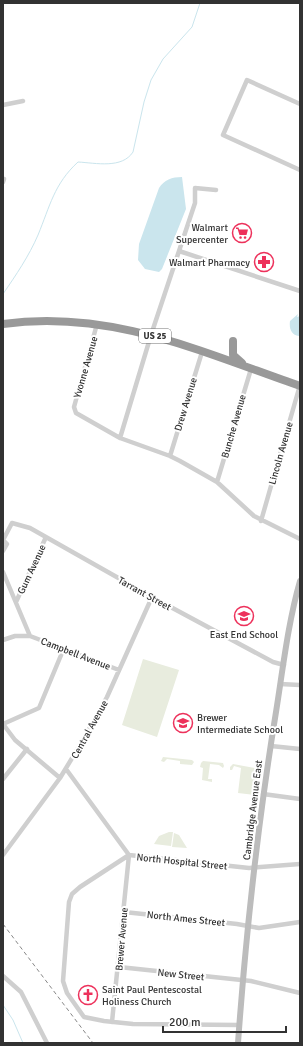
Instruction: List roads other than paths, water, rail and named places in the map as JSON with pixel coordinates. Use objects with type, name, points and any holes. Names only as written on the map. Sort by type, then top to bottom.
[{"type":"highway","name":"US 25","points":[[3,324],[34,321],[97,323],[151,335],[300,386]]},
{"type":"highway","points":[[203,353],[220,355],[226,354],[233,341],[233,356],[250,369]]},
{"type":"main road","name":"Cambridge Avenue East","points":[[238,1043],[248,926],[263,794],[280,684],[300,581]]},
{"type":"street","points":[[300,104],[247,80],[223,135],[300,170]]},
{"type":"street","points":[[3,105],[23,102]]},
{"type":"street","points":[[216,190],[195,188],[195,203],[151,335],[120,438],[170,456],[217,482],[247,511],[261,521],[300,539]]},
{"type":"street","points":[[179,251],[300,291]]},
{"type":"street","name":"Yvonne Avenue","points":[[97,323],[74,411],[77,415],[120,438]]},
{"type":"street","name":"Drew Avenue","points":[[170,456],[203,353]]},
{"type":"street","name":"Bunche Avenue","points":[[217,482],[250,369]]},
{"type":"street","name":"Lincoln Avenue","points":[[261,521],[300,386]]},
{"type":"street","name":"Tarrant Street","points":[[3,551],[7,544],[3,540],[12,522],[30,528],[152,598],[274,662],[284,665]]},
{"type":"street","name":"Gum Avenue","points":[[16,602],[46,537]]},
{"type":"street","name":"Campbell Avenue","points":[[3,572],[6,585],[16,602],[30,636],[119,670]]},
{"type":"street","name":"Central Avenue","points":[[3,855],[66,769],[107,697],[152,598]]},
{"type":"street","points":[[3,640],[15,636],[30,636]]},
{"type":"street","points":[[60,778],[14,738],[3,724],[39,708],[64,648]]},
{"type":"street","points":[[280,684],[300,685]]},
{"type":"street","points":[[270,746],[300,749]]},
{"type":"street","points":[[3,779],[27,749]]},
{"type":"street","points":[[66,769],[129,855]]},
{"type":"street","points":[[263,794],[300,799]]},
{"type":"street","points":[[3,845],[7,850]]},
{"type":"street","name":"North Hospital Street","points":[[239,1025],[112,1022],[84,1017],[65,990],[62,969],[69,902],[74,892],[129,855],[254,868],[300,864]]},
{"type":"street","name":"Brewer Avenue","points":[[112,1022],[129,855]]},
{"type":"street","name":"North Ames Street","points":[[124,912],[259,928],[300,922]]},
{"type":"street","name":"New Street","points":[[118,967],[243,980],[300,993]]},
{"type":"street","points":[[3,976],[21,992],[47,1043]]},
{"type":"water","points":[[182,177],[186,209],[162,269],[159,272],[145,269],[138,260],[139,244],[159,188],[163,183],[169,180]]},
{"type":"water","points":[[298,314],[297,317],[300,316],[299,336],[292,333],[290,326],[290,321]]},
{"type":"waterway","points":[[3,294],[31,250],[58,187],[70,170],[78,162],[100,164],[116,163],[122,161],[133,152],[144,102],[151,80],[163,59],[192,27],[200,3]]},
{"type":"waterway","points":[[3,1005],[13,1020],[23,1043]]},
{"type":"railway","points":[[3,924],[93,1043]]},
{"type":"place","name":"Walmart Supercenter","points":[[242,233]]},
{"type":"place","name":"Walmart Pharmacy","points":[[264,262]]},
{"type":"place","name":"East End School","points":[[244,616]]},
{"type":"place","name":"Brewer Intermediate School","points":[[183,723]]},
{"type":"place","name":"Saint Paul Pentescostal Holiness Church","points":[[88,995]]}]
